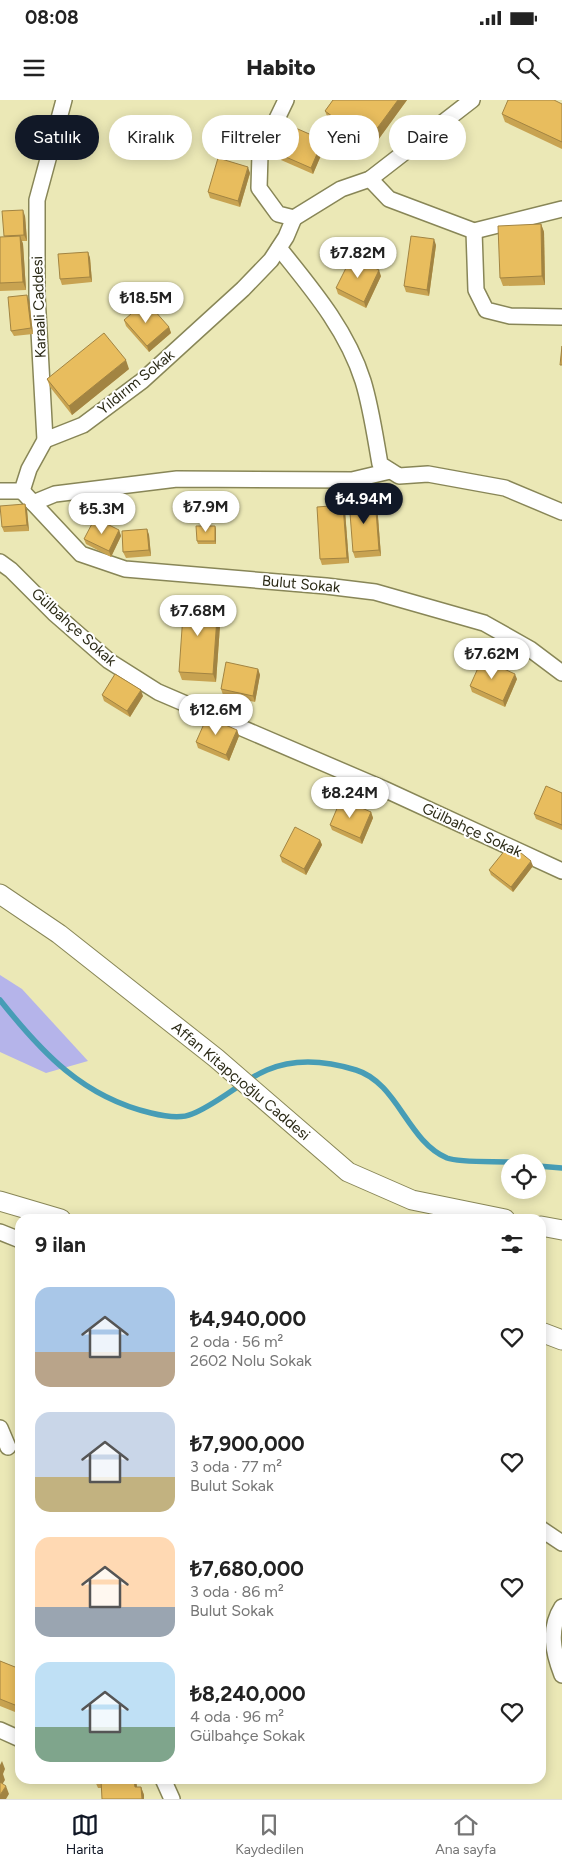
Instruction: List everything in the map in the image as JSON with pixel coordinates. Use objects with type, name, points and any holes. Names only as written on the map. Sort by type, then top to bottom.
[{"type":"street","name":"Karaali Caddesi","points":[[45,440],[37,296],[37,200],[64,100]]},
{"type":"street","points":[[286,100],[260,154],[260,188],[278,214],[294,218],[341,189],[370,179],[472,100]]},
{"type":"street","points":[[370,179],[389,199],[474,231],[562,209]]},
{"type":"street","name":"Yıldırım Sokak","points":[[45,440],[83,425],[142,381],[243,289],[271,260],[294,218]]},
{"type":"street","points":[[474,231],[476,290],[486,310],[510,316],[562,318]]},
{"type":"street","points":[[279,248],[326,307],[352,354],[363,381],[380,464],[399,476],[428,474],[505,488],[562,512]]},
{"type":"street","points":[[0,491],[22,491],[29,469],[45,440]]},
{"type":"street","points":[[33,503],[55,494],[177,479],[352,480],[390,471]]},
{"type":"street","name":"Bulut Sokak","points":[[22,491],[81,554],[125,569],[375,592],[484,623],[530,649],[562,673]]},
{"type":"street","name":"Gülbahçe Sokak","points":[[0,562],[109,661],[158,692],[376,785],[562,871]]},
{"type":"street","name":"Affan Kitapçıoğlu Caddesi","points":[[0,894],[59,934],[216,1058],[348,1172],[412,1200],[481,1214]]},
{"type":"street","points":[[0,1201],[45,1214]]},
{"type":"street","points":[[546,1227],[562,1230]]},
{"type":"street","points":[[0,1232],[15,1238]]},
{"type":"street","points":[[546,1334],[562,1340]]},
{"type":"street","points":[[0,1428],[8,1446]]},
{"type":"street","points":[[546,1532],[562,1543]]},
{"type":"street","points":[[562,1607],[555,1618],[553,1651],[562,1675]]},
{"type":"street","points":[[0,1730],[15,1737]]},
{"type":"street","points":[[164,1784],[172,1799]]},
{"type":"shaded area","points":[[0,975],[22,989],[88,1061],[46,1073],[0,1052]]},
{"type":"building","points":[[333,100],[398,100],[379,126],[379,115],[330,115],[325,111]]},
{"type":"building","points":[[508,100],[554,100],[562,104],[562,142],[502,114]]},
{"type":"building","points":[[299,130],[309,134],[309,160],[314,160],[311,168],[293,160],[299,160]]},
{"type":"building","points":[[217,160],[225,160],[248,167],[238,201],[208,192]]},
{"type":"building","points":[[23,210],[24,235],[4,236],[2,211]]},
{"type":"building","points":[[541,224],[542,276],[500,278],[498,226]]},
{"type":"building","points":[[20,236],[23,282],[0,283],[0,237]]},
{"type":"building","points":[[411,236],[434,239],[427,290],[404,286]]},
{"type":"building","points":[[88,252],[90,277],[60,279],[58,254]]},
{"type":"building","points":[[352,256],[379,270],[364,302],[336,288]]},
{"type":"building","points":[[27,295],[31,328],[11,331],[8,297]]},
{"type":"building","points":[[146,301],[169,327],[147,346],[124,320]]},
{"type":"building","points":[[104,333],[126,360],[69,406],[47,379]]},
{"type":"building","points":[[562,346],[562,365],[560,365]]},
{"type":"building","points":[[375,498],[379,550],[353,552],[349,500]]},
{"type":"building","points":[[25,504],[27,525],[2,527],[0,506]]},
{"type":"building","points":[[343,505],[347,558],[320,559],[317,507]]},
{"type":"building","points":[[95,518],[119,530],[109,551],[84,539]]},
{"type":"building","points":[[196,526],[215,526],[215,541],[197,541]]},
{"type":"building","points":[[147,529],[149,550],[123,552],[122,531]]},
{"type":"building","points":[[184,600],[218,603],[213,674],[179,672]]},
{"type":"building","points":[[482,659],[515,674],[503,701],[470,686]]},
{"type":"building","points":[[226,662],[258,669],[253,696],[221,689]]},
{"type":"building","points":[[115,674],[141,690],[127,711],[102,695]]},
{"type":"building","points":[[207,717],[237,730],[226,755],[196,742]]},
{"type":"building","points":[[546,786],[562,793],[562,825],[534,814]]},
{"type":"building","points":[[341,799],[371,812],[360,838],[330,825]]},
{"type":"building","points":[[295,827],[320,840],[304,869],[280,856]]},
{"type":"building","points":[[510,844],[531,861],[511,887],[489,870]]},
{"type":"building","points":[[0,1661],[15,1667],[15,1705],[0,1699]]},
{"type":"building","points":[[0,1782],[6,1786],[0,1795]]},
{"type":"building","points":[[101,1784],[135,1784],[135,1787],[141,1787],[142,1799],[102,1799]]},
{"type":"waterway","points":[[0,1000],[48,1055],[84,1084],[127,1106],[161,1115],[188,1116],[267,1070],[300,1062],[322,1063],[356,1070],[370,1077],[393,1099],[422,1139],[433,1150],[447,1158],[453,1160],[501,1162]]},
{"type":"waterway","points":[[546,1167],[562,1168]]}]
